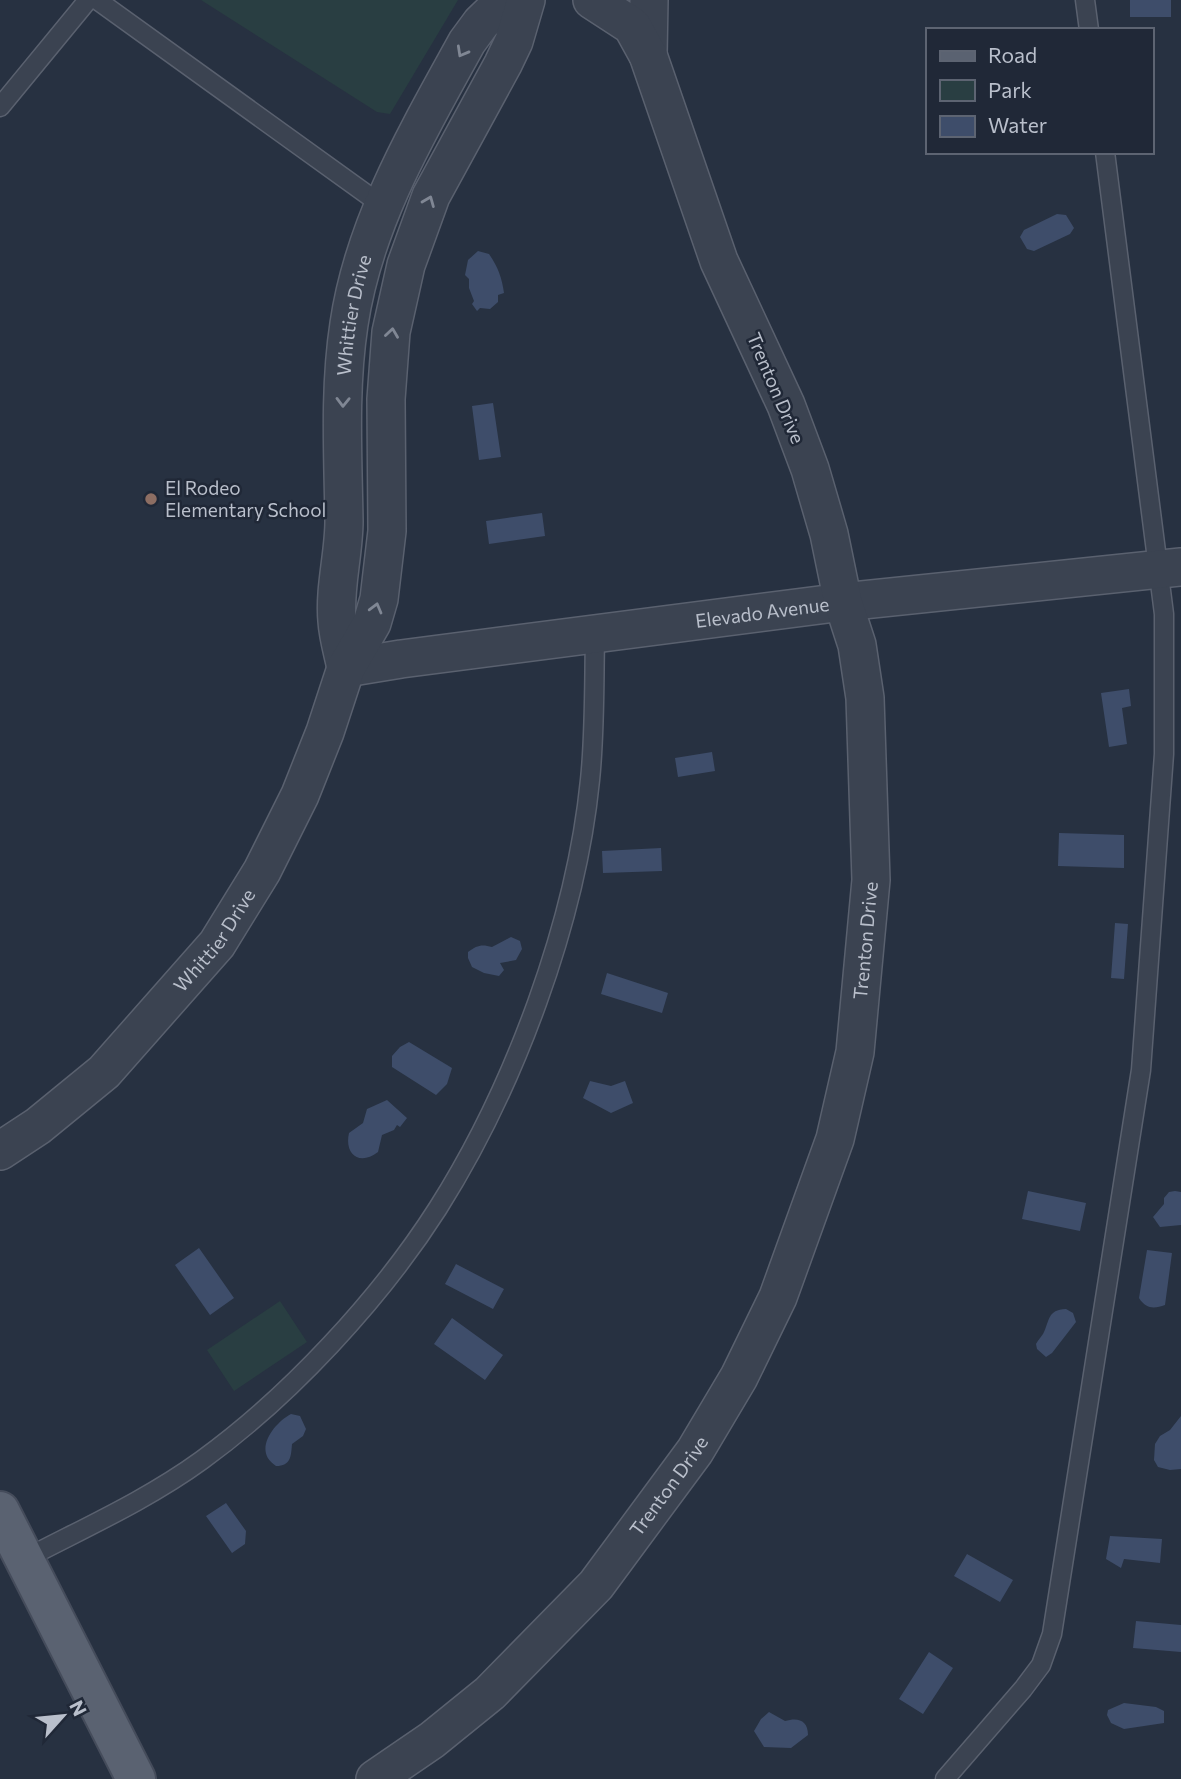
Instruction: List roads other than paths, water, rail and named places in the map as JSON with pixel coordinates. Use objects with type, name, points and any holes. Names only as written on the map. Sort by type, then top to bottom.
[{"type":"main road","points":[[0,1511],[136,1779]]},
{"type":"street","name":"Whittier Drive","points":[[346,668],[337,622],[344,530],[344,383],[349,324],[365,255],[394,177],[467,41],[505,0]]},
{"type":"street","name":"Whittier Drive","points":[[0,1151],[38,1126],[104,1072],[217,944],[262,870],[300,795],[326,732],[346,668],[372,623],[380,593],[387,531],[386,399],[391,332],[406,265],[431,196],[514,41],[526,0]]},
{"type":"street","name":"Trenton Drive","points":[[375,1779],[432,1740],[490,1693],[596,1585],[695,1451],[739,1377],[778,1297],[835,1139],[855,1052],[871,880],[865,698],[857,645],[843,602],[829,534],[810,470],[786,405],[719,261],[648,55],[632,26],[592,0]]},
{"type":"street","points":[[648,55],[649,0]]},
{"type":"street","name":"Elevado Avenue","points":[[346,668],[843,602],[1170,568]]},
{"type":"lane","points":[[0,107],[88,0]]},
{"type":"lane","points":[[97,0],[383,206]]},
{"type":"lane","points":[[1085,0],[1089,28]]},
{"type":"lane","points":[[945,1779],[1041,1665],[1052,1634],[1141,1070],[1164,754],[1164,614],[1170,568],[1105,154]]},
{"type":"lane","points":[[25,1559],[141,1498],[200,1461],[250,1421],[345,1328],[395,1269],[438,1208],[474,1145],[509,1072],[537,1001],[560,928],[578,857],[590,782],[595,636]]},
{"type":"water","points":[[1130,0],[1171,0],[1171,17],[1130,17]]},
{"type":"water","points":[[1057,214],[1066,215],[1074,228],[1070,234],[1034,251],[1027,249],[1020,237],[1024,230]]},
{"type":"water","points":[[478,251],[489,254],[499,273],[504,293],[498,295],[498,302],[490,309],[480,308],[477,311],[472,304],[474,301],[469,279],[465,275],[468,260]]},
{"type":"water","points":[[493,403],[501,457],[479,460],[472,406]]},
{"type":"water","points":[[542,513],[545,536],[489,544],[486,521]]},
{"type":"water","points":[[1129,689],[1131,706],[1122,708],[1127,744],[1109,747],[1101,693]]},
{"type":"water","points":[[712,752],[715,771],[678,777],[675,758]]},
{"type":"water","points":[[1059,833],[1124,835],[1124,868],[1058,866]]},
{"type":"water","points":[[661,848],[662,871],[603,873],[602,851]]},
{"type":"water","points":[[1115,923],[1128,924],[1124,979],[1111,978]]},
{"type":"water","points":[[511,937],[520,941],[522,949],[516,960],[500,963],[504,970],[499,976],[472,967],[468,952],[480,946],[492,947]]},
{"type":"water","points":[[607,973],[668,993],[662,1013],[601,994]]},
{"type":"water","points":[[409,1042],[452,1068],[447,1084],[436,1095],[392,1067],[392,1056]]},
{"type":"water","points":[[590,1081],[611,1086],[625,1081],[633,1103],[611,1113],[583,1098]]},
{"type":"water","points":[[387,1100],[407,1118],[400,1127],[397,1125],[394,1130],[382,1135],[378,1152],[365,1158],[355,1156],[349,1147],[349,1133],[363,1123],[367,1109]]},
{"type":"water","points":[[1028,1191],[1086,1203],[1080,1231],[1022,1219]]},
{"type":"water","points":[[1169,1192],[1181,1192],[1181,1225],[1160,1227],[1153,1217],[1164,1204],[1164,1198]]},
{"type":"water","points":[[199,1248],[234,1298],[210,1315],[175,1265]]},
{"type":"water","points":[[1147,1250],[1172,1253],[1165,1305],[1157,1307],[1147,1306],[1139,1298]]},
{"type":"water","points":[[456,1264],[504,1289],[493,1309],[445,1284]]},
{"type":"water","points":[[1066,1309],[1073,1313],[1076,1322],[1046,1357],[1037,1349],[1036,1344],[1052,1314]]},
{"type":"water","points":[[452,1318],[503,1355],[485,1380],[434,1344]]},
{"type":"water","points":[[291,1414],[300,1416],[306,1429],[303,1436],[292,1444],[287,1462],[276,1466],[266,1453],[268,1438],[272,1430]]},
{"type":"water","points":[[1181,1416],[1181,1469],[1158,1467],[1154,1460],[1155,1444]]},
{"type":"water","points":[[226,1503],[246,1531],[245,1544],[232,1553],[206,1516]]},
{"type":"water","points":[[1110,1536],[1162,1539],[1160,1563],[1124,1559],[1121,1568],[1106,1559]]},
{"type":"water","points":[[967,1554],[1013,1580],[1000,1602],[954,1576]]},
{"type":"water","points":[[1136,1621],[1181,1625],[1181,1652],[1133,1648]]},
{"type":"water","points":[[929,1652],[953,1668],[923,1714],[899,1699]]},
{"type":"water","points":[[1124,1703],[1156,1707],[1164,1711],[1164,1723],[1124,1729],[1111,1723],[1108,1710]]},
{"type":"water","points":[[769,1712],[785,1721],[801,1721],[806,1726],[808,1735],[791,1748],[764,1747],[754,1731]]},
{"type":"place","name":"El Rodeo Elementary School","points":[[151,499]]}]
